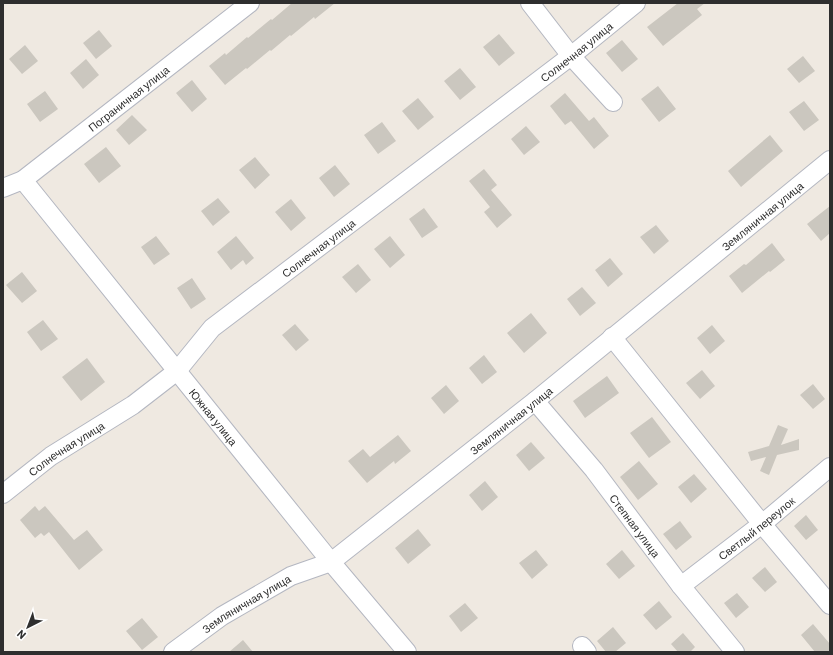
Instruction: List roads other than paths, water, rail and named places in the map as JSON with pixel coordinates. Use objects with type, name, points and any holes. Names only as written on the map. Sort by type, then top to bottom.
[{"type":"street","name":"Пограничная улица","points":[[3,188],[24,180],[250,3]]},
{"type":"street","points":[[530,3],[571,56],[613,102]]},
{"type":"street","name":"Солнечная улица","points":[[3,494],[51,456],[134,405],[177,372],[212,328],[571,56],[636,3]]},
{"type":"street","name":"Земляничная улица","points":[[173,652],[222,616],[291,576],[331,562],[535,401],[830,160]]},
{"type":"street","name":"Южная улица","points":[[24,180],[331,562],[407,652]]},
{"type":"street","points":[[612,337],[762,524],[830,605]]},
{"type":"street","name":"Степная улица","points":[[535,401],[594,470],[681,586],[735,652]]},
{"type":"street","name":"Светлый переулок","points":[[681,586],[762,524],[830,467]]}]
